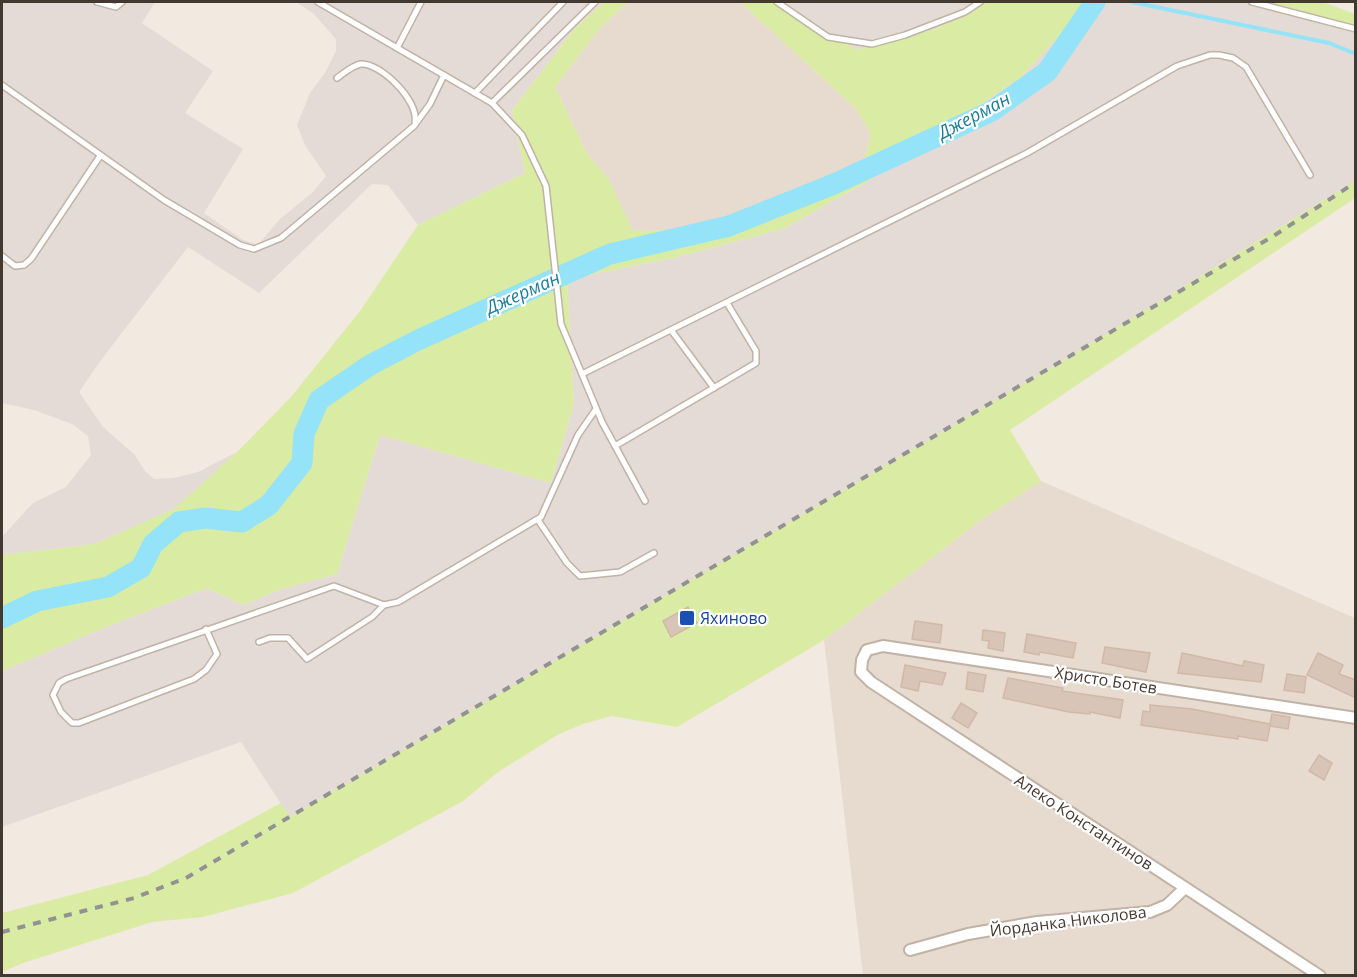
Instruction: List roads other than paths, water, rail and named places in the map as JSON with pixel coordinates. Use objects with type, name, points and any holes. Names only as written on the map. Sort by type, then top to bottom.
[{"type":"street","name":"Христо Ботев","points":[[862,660],[867,650],[883,646],[1356,718]]},
{"type":"street","name":"Алеко Константинов","points":[[862,660],[861,672],[872,682],[1320,975]]},
{"type":"street","name":"Йорданка Николова","points":[[910,950],[968,934],[1037,922],[1150,912],[1167,905],[1185,888]]},
{"type":"lane","points":[[97,2],[116,7],[122,2]]},
{"type":"lane","points":[[318,2],[492,103],[522,135],[546,186],[561,324],[596,409],[645,501]]},
{"type":"lane","points":[[397,48],[421,2]]},
{"type":"lane","points":[[475,93],[563,2]]},
{"type":"lane","points":[[492,103],[595,2]]},
{"type":"lane","points":[[777,2],[828,37],[872,44],[905,35],[965,12],[980,2]]},
{"type":"lane","points":[[1252,2],[1356,29]]},
{"type":"lane","points":[[582,374],[1027,153],[1177,66],[1210,55],[1233,58],[1246,67],[1310,175]]},
{"type":"lane","points":[[337,78],[357,64],[369,64],[409,97],[415,107],[414,126]]},
{"type":"lane","points":[[2,85],[164,200],[240,245],[254,249],[281,238],[414,126],[430,104],[444,75]]},
{"type":"lane","points":[[2,256],[15,266],[24,265],[31,259],[100,156]]},
{"type":"lane","points":[[615,446],[756,363],[757,357],[727,303]]},
{"type":"lane","points":[[671,330],[714,388]]},
{"type":"lane","points":[[206,629],[217,654],[206,670],[194,679],[79,723],[72,723],[61,712],[53,695],[59,683],[206,629],[334,586],[384,605],[398,602],[538,520],[549,503],[578,435],[596,409]]},
{"type":"lane","points":[[538,520],[567,563],[580,576],[620,572],[654,553]]},
{"type":"lane","points":[[259,642],[270,638],[288,638],[308,659],[372,617],[384,605]]},
{"type":"waterway","name":"Джерман","points":[[2,618],[37,601],[108,587],[141,568],[153,544],[179,522],[205,518],[242,522],[269,505],[302,463],[304,434],[319,400],[370,365],[418,340],[610,254],[729,226],[834,184],[992,111],[1047,72],[1095,2]]},
{"type":"waterway","points":[[1132,2],[1329,43],[1356,54]]},
{"type":"railway","points":[[2,932],[134,898],[186,878],[1275,235],[1356,182]]},
{"type":"place","name":"Яхиново","points":[[687,618]]}]
